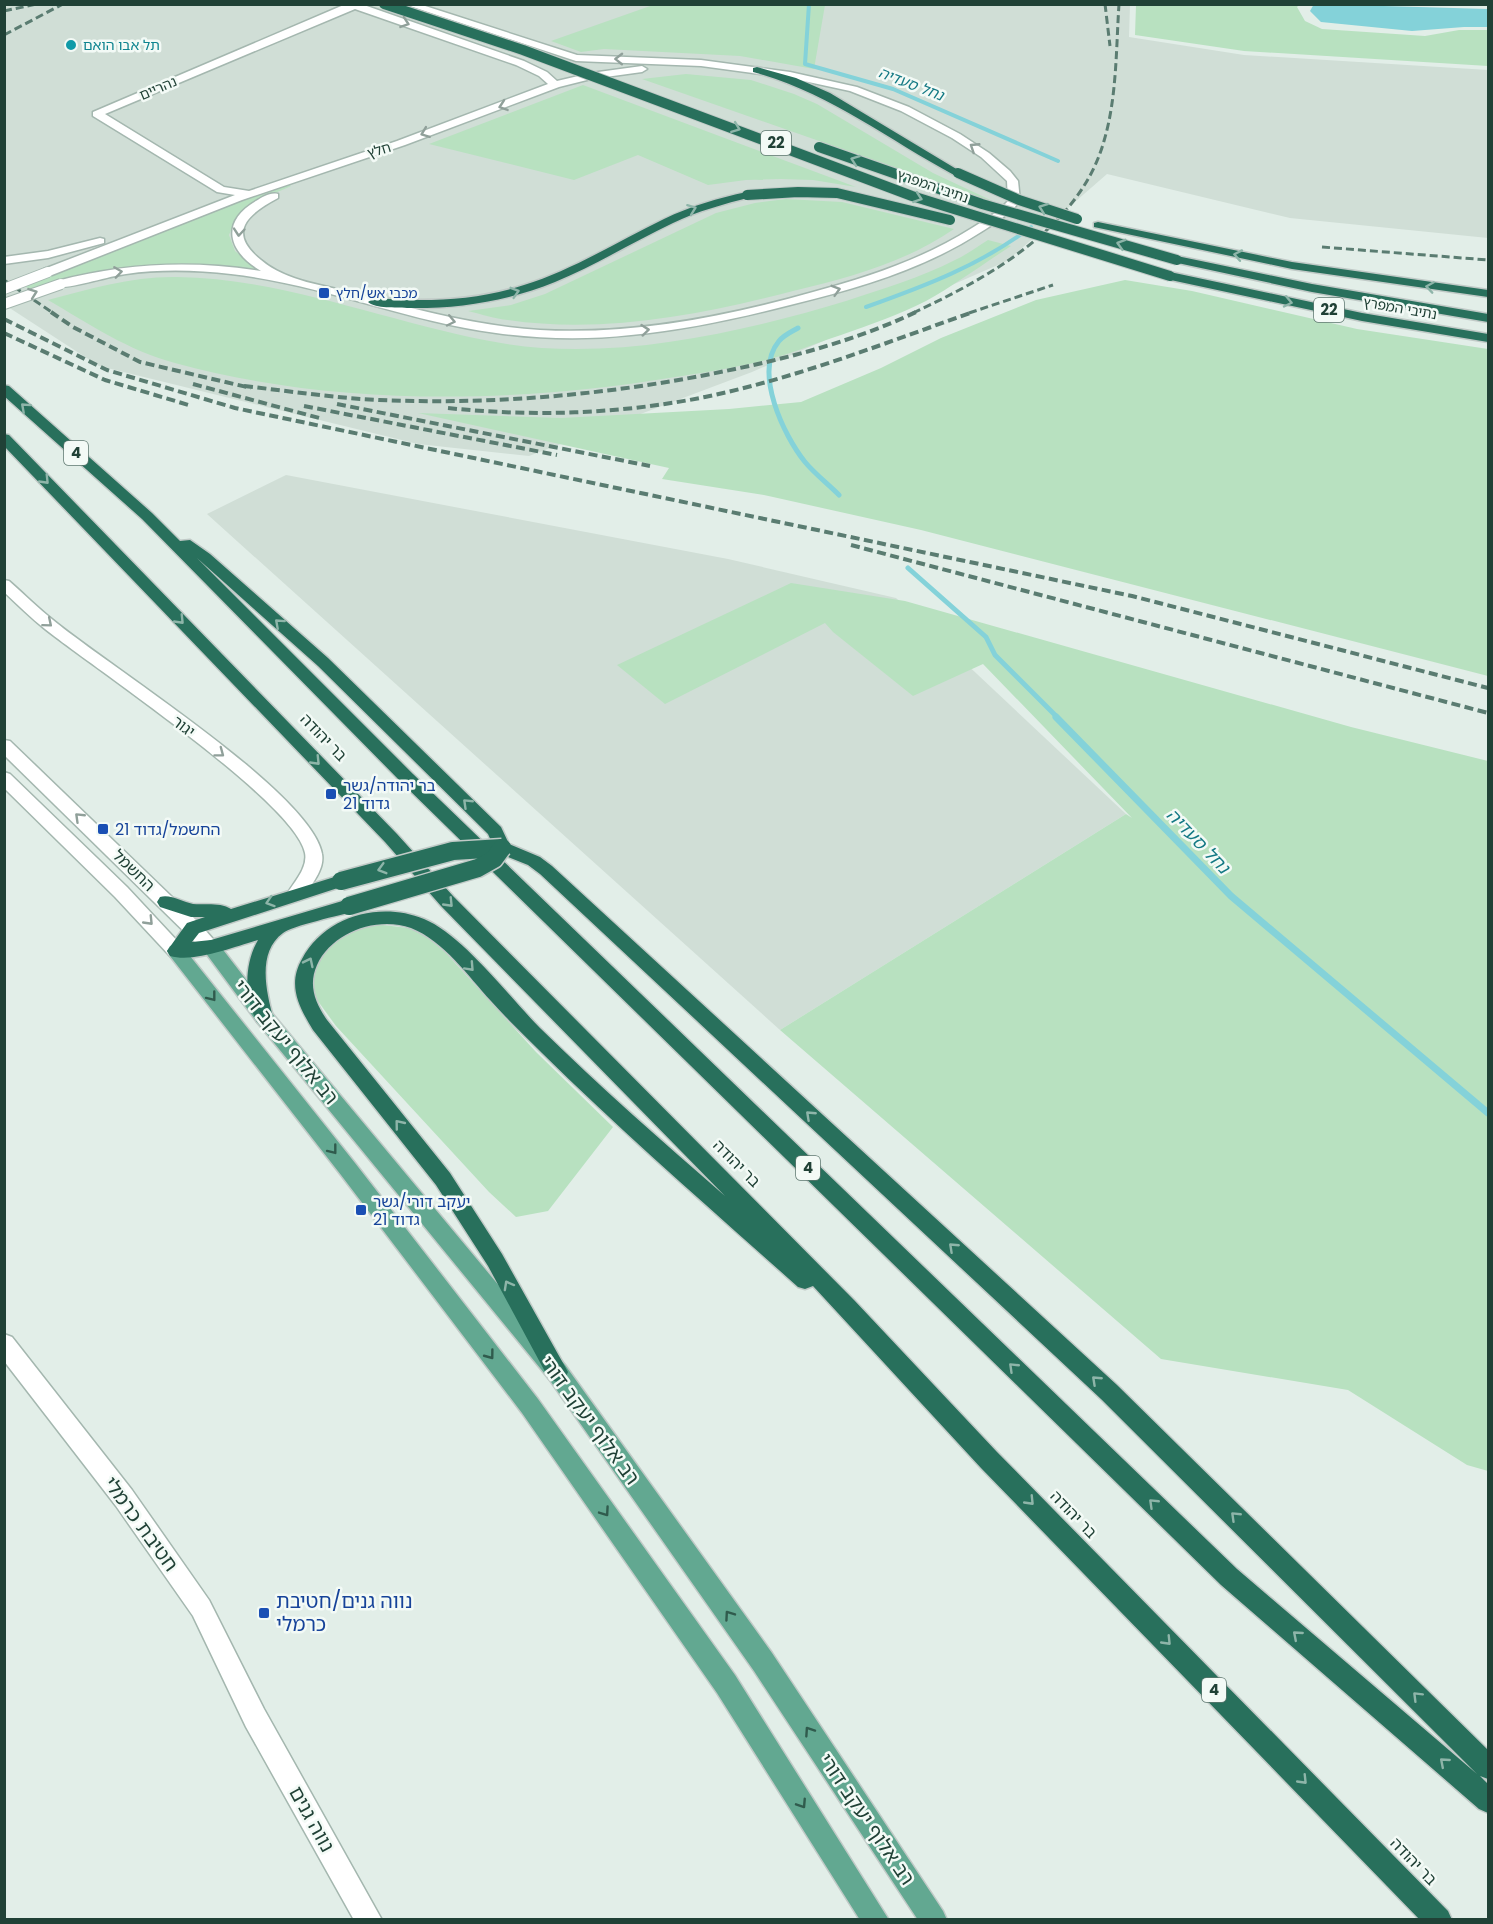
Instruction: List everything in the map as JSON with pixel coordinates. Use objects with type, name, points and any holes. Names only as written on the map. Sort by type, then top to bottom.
[{"type":"highway","name":"נתיבי המפרץ","points":[[384,4],[523,50],[912,196],[1170,276],[1362,317],[1488,338]]},
{"type":"highway","points":[[406,4],[607,70],[707,106]]},
{"type":"highway","points":[[757,70],[825,94],[905,144],[1019,200],[1098,225],[1288,264],[1430,288],[1488,294]]},
{"type":"highway","name":"נתיבי המפרץ","points":[[806,142],[982,204],[1177,260],[1312,288],[1488,318]]},
{"type":"highway","points":[[374,302],[445,304],[487,300],[552,279],[682,213],[714,202],[747,195],[796,191],[851,195],[1170,276]]},
{"type":"highway","name":"בר יהודה","points":[[4,389],[147,516],[416,787],[1229,1577],[1488,1800]]},
{"type":"highway","name":"בר יהודה","points":[[4,438],[391,838],[447,901],[847,1307],[989,1460],[1439,1920]]},
{"type":"highway","points":[[147,516],[205,557],[323,662],[495,831],[502,848]]},
{"type":"highway","points":[[176,951],[211,948],[478,868],[494,860],[502,848]]},
{"type":"highway","points":[[176,951],[193,928],[341,881],[453,851],[502,848],[522,855],[546,870],[1109,1392],[1488,1767]]},
{"type":"highway","points":[[166,902],[191,910],[244,911]]},
{"type":"highway","points":[[557,1372],[495,1260],[443,1179],[320,1025],[306,1003],[302,989],[312,955],[331,933],[344,926],[376,920],[406,921],[418,924],[456,951],[559,1058],[830,1303],[989,1460]]},
{"type":"highway","points":[[264,1017],[256,989],[256,964],[264,942],[276,929]]},
{"type":"main road","name":"רב אלוף יעקב דורי","points":[[211,948],[264,1017],[557,1372],[763,1662],[934,1920]]},
{"type":"main road","name":"רב אלוף יעקב דורי","points":[[176,951],[355,1178],[530,1406],[726,1684],[876,1920]]},
{"type":"street","points":[[4,304],[61,284],[118,271],[178,266],[229,270],[288,280],[463,323],[531,333],[601,333],[691,324],[784,304],[855,284],[927,259],[960,242],[1004,212],[1014,201],[1012,181],[1006,173],[972,146],[932,122],[890,102],[854,89],[757,70],[675,60],[576,58],[406,4]]},
{"type":"street","points":[[352,5],[520,63],[543,74],[555,85]]},
{"type":"street","name":"נהריים","points":[[221,190],[97,114],[352,5]]},
{"type":"street","name":"חלץ","points":[[4,289],[261,190],[400,143],[555,85],[620,71],[719,65]]},
{"type":"street","points":[[288,280],[262,267],[241,250],[237,241],[237,231],[242,216],[252,207],[278,194],[400,143]]},
{"type":"street","points":[[221,190],[236,194],[261,190]]},
{"type":"street","points":[[221,190],[224,198],[221,205]]},
{"type":"street","points":[[4,261],[63,250],[170,224]]},
{"type":"street","name":"יגור","points":[[4,584],[48,624],[240,768],[289,812],[308,838],[314,855],[312,869],[296,894]]},
{"type":"street","name":"החשמל","points":[[4,745],[211,948]]},
{"type":"street","name":"החשמל","points":[[4,778],[176,951]]},
{"type":"street","name":"חטיבת כרמלי","points":[[4,1344],[124,1498],[201,1608],[255,1718]]},
{"type":"street","name":"נווה גנים","points":[[255,1718],[369,1920]]},
{"type":"shaded area","points":[[4,5],[1130,5],[1129,37],[1244,55],[1488,70],[1488,238],[1290,218],[1107,174],[1007,261],[752,372],[529,456],[418,444],[99,366],[5,305]]},
{"type":"shaded area","points":[[286,475],[728,559],[896,598],[1126,814],[780,1030],[207,514]]},
{"type":"green space","points":[[653,5],[825,5],[814,69],[740,56],[604,49],[581,52],[551,41]]},
{"type":"green space","points":[[1136,5],[1299,5],[1297,7],[1305,21],[1322,29],[1425,36],[1459,30],[1488,30],[1488,66],[1244,51],[1135,35]]},
{"type":"green space","points":[[686,74],[751,80],[794,94],[817,104],[933,173],[999,204],[642,79]]},
{"type":"green space","points":[[583,85],[856,187],[813,180],[781,179],[746,180],[708,185],[638,155],[574,180],[429,144]]},
{"type":"green space","points":[[287,183],[291,186],[246,209],[234,224],[229,235],[235,251],[259,270],[197,264],[169,264],[85,275],[30,290],[24,285]]},
{"type":"green space","points":[[786,199],[842,202],[954,229],[916,251],[876,268],[758,300],[652,320],[580,325],[544,324],[493,318],[468,311],[511,305],[545,294],[716,213],[755,203]]},
{"type":"green space","points":[[988,240],[1011,246],[948,288],[916,306],[791,353],[698,373],[609,387],[547,393],[421,396],[358,393],[296,387],[235,377],[158,358],[110,336],[48,300],[112,284],[144,279],[177,277],[218,279],[299,294],[501,343],[543,348],[586,349],[675,341],[763,324],[805,313],[901,283],[959,258]]},
{"type":"green space","points":[[1125,280],[1192,291],[1357,329],[1488,349],[1488,676],[921,530],[764,495],[662,479],[669,468],[418,413],[561,418],[729,409],[801,402],[881,368],[941,338],[1036,300]]},
{"type":"green space","points":[[791,583],[905,601],[1351,727],[1488,761],[1488,1471],[1467,1465],[1348,1390],[1161,1359],[780,1030],[1126,814],[1132,818],[983,664],[913,696],[833,632],[825,623],[665,704],[617,665]]},
{"type":"green space","points":[[374,924],[409,928],[427,937],[446,953],[536,1052],[613,1127],[548,1211],[516,1217],[489,1192],[336,1026],[312,993],[314,974],[322,950],[345,931]]},
{"type":"water","points":[[1314,4],[1488,9],[1488,27],[1412,31],[1321,22],[1310,11]]},
{"type":"waterway","name":"נחל סעדיה","points":[[809,4],[805,64],[893,89],[1058,161]]},
{"type":"waterway","name":"נחל סעדיה","points":[[866,307],[952,273],[992,253],[1031,227]]},
{"type":"waterway","name":"נחל סעדיה","points":[[798,328],[781,339],[772,354],[769,369],[774,403],[797,451],[839,495]]},
{"type":"waterway","name":"נחל סעדיה","points":[[908,568],[986,637],[995,655],[1058,718]]},
{"type":"waterway","name":"נחל סעדיה","points":[[1056,717],[1231,896],[1488,1113]]},
{"type":"railway","points":[[4,11],[37,4]]},
{"type":"railway","points":[[4,35],[63,4]]},
{"type":"railway","points":[[1105,4],[1110,46]]},
{"type":"railway","points":[[913,313],[972,283],[1001,265],[1053,224],[1075,199],[1092,172],[1108,124],[1115,73],[1119,4]]},
{"type":"railway","points":[[1322,247],[1488,260]]},
{"type":"railway","points":[[4,280],[53,313]]},
{"type":"railway","points":[[969,313],[1053,285]]},
{"type":"railway","points":[[51,312],[73,327],[140,362],[251,388]]},
{"type":"railway","points":[[244,386],[379,400],[469,401],[558,396],[647,385],[735,369],[827,346],[916,312]]},
{"type":"railway","points":[[448,408],[545,413],[609,410],[673,403],[739,389],[807,370],[973,312]]},
{"type":"railway","points":[[4,319],[107,370],[235,408],[1132,596],[1488,688]]},
{"type":"railway","points":[[4,333],[105,380],[192,406]]},
{"type":"railway","points":[[193,384],[323,419]]},
{"type":"railway","points":[[337,404],[650,466]]},
{"type":"railway","points":[[304,406],[557,455]]},
{"type":"railway","points":[[851,545],[1488,713]]},
{"type":"place","name":"תל אבו הואם","points":[[71,45]]},
{"type":"place","name":"מכבי אש/חלץ","points":[[324,293]]},
{"type":"place","name":"בר יהודה/גשר גדוד 21","points":[[331,794]]},
{"type":"place","name":"החשמל/גדוד 21","points":[[103,829]]},
{"type":"place","name":"יעקב דורי/גשר גדוד 21","points":[[361,1210]]},
{"type":"place","name":"נווה גנים/חטיבת כרמלי","points":[[264,1613]]}]
